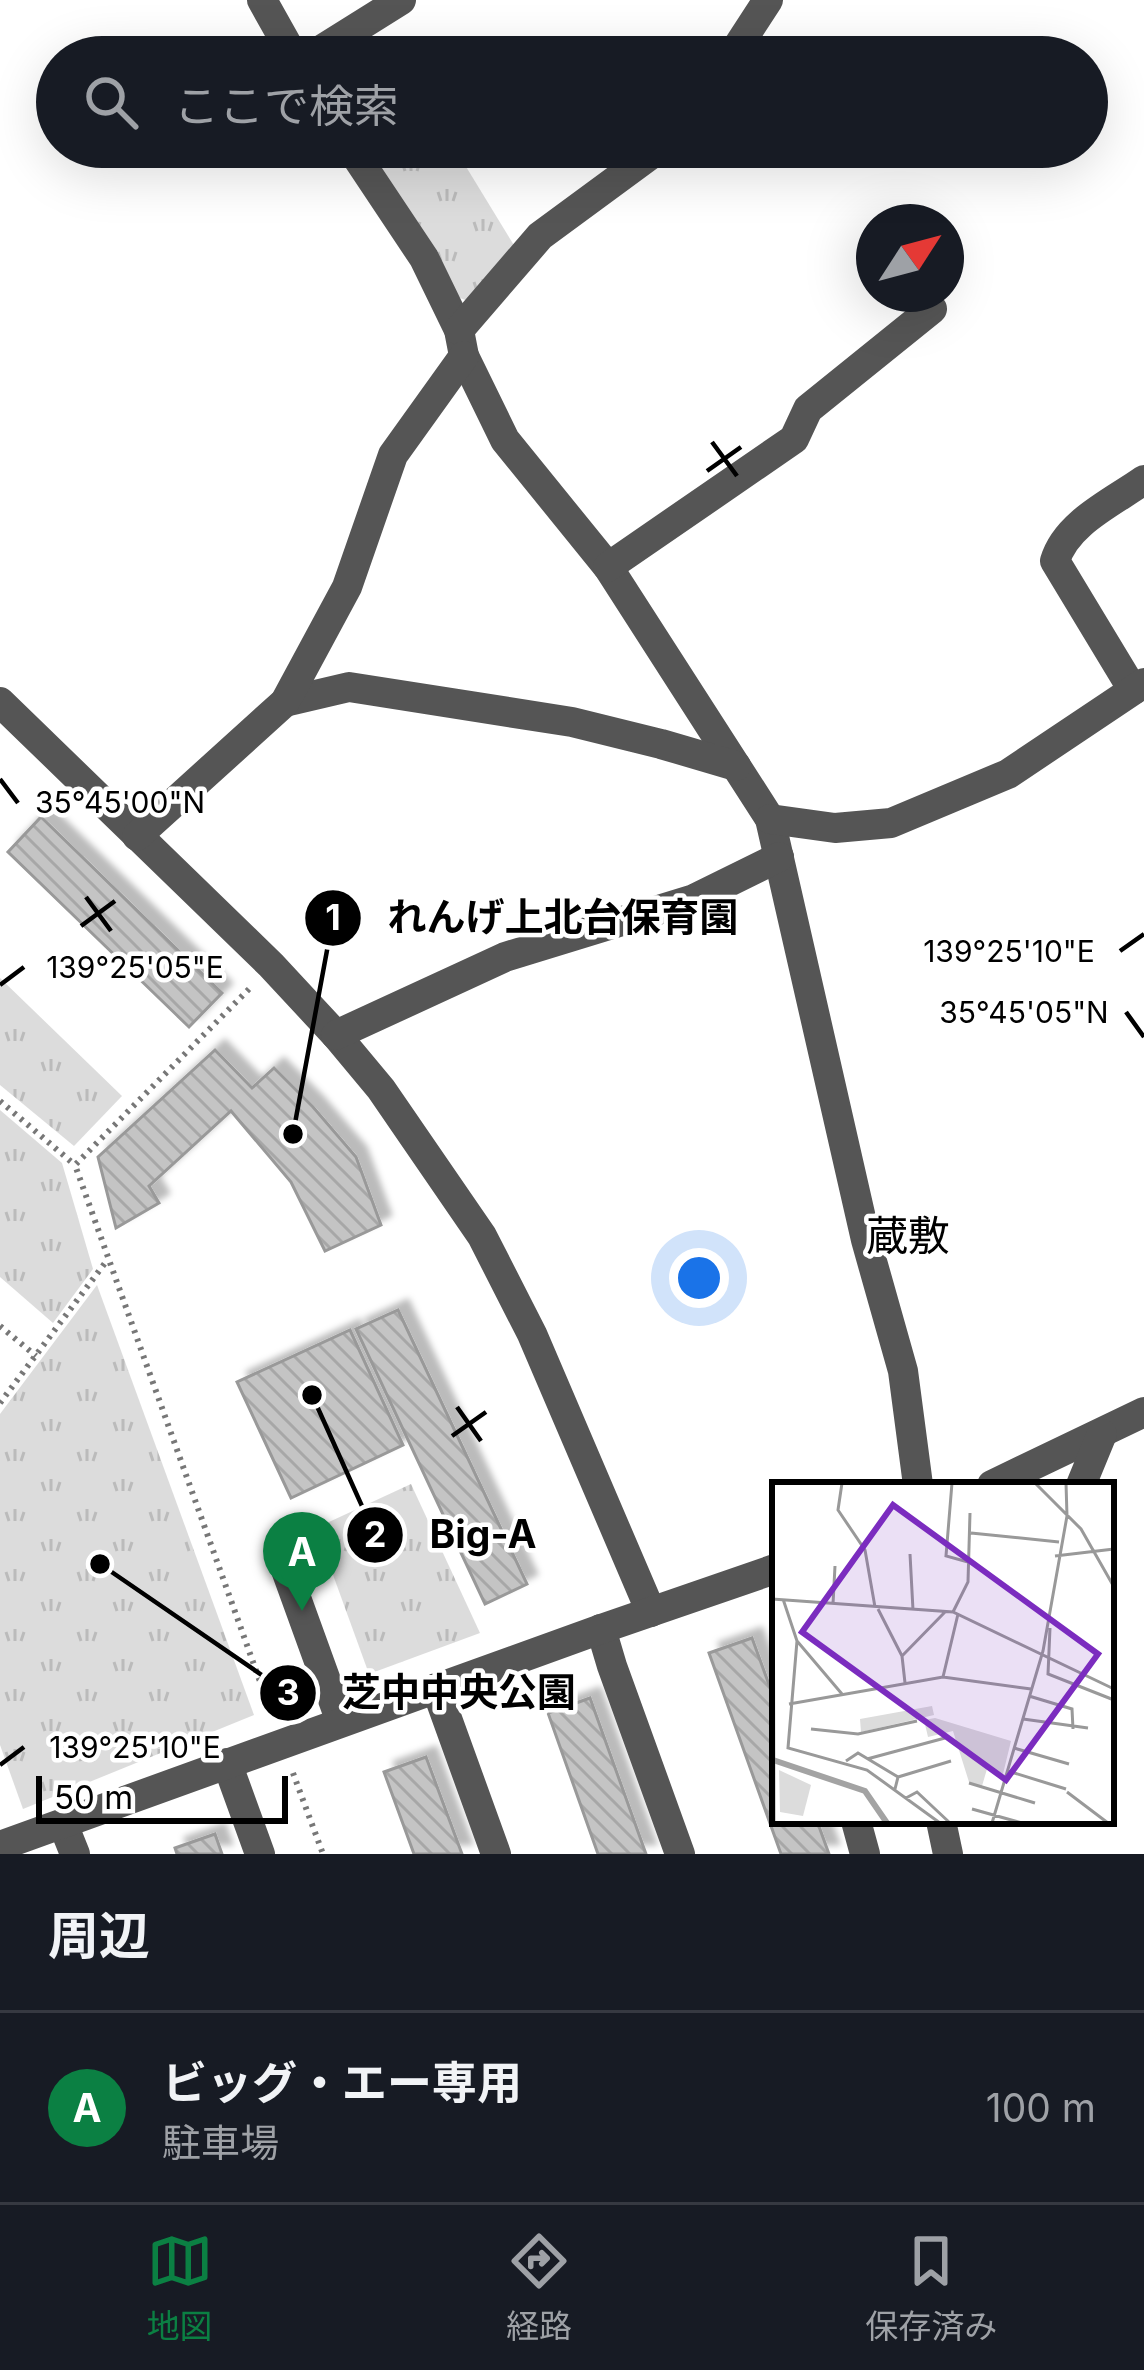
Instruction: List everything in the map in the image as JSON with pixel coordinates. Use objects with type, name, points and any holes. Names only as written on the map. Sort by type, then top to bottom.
[{"type":"street","points":[[262,0],[282,36]]},
{"type":"street","points":[[343,36],[400,0]]},
{"type":"street","points":[[744,36],[768,0]]},
{"type":"street","points":[[364,168],[424,258],[505,440],[608,567],[770,819],[866,1240],[903,1371],[918,1482]]},
{"type":"street","points":[[137,836],[285,702],[347,587],[393,454],[462,343],[540,236],[632,168]]},
{"type":"street","points":[[608,567],[794,439],[808,410],[928,312]]},
{"type":"street","points":[[770,819],[835,828],[891,823],[1008,774],[1138,687],[1055,561],[1060,545],[1074,529],[1144,480]]},
{"type":"street","points":[[285,702],[349,687],[572,722],[736,766]]},
{"type":"street","points":[[0,702],[272,965],[381,1089],[482,1236],[532,1334],[651,1612]]},
{"type":"street","points":[[336,1035],[506,957],[694,899],[779,857]]},
{"type":"street","points":[[998,1482],[1144,1412]]},
{"type":"street","points":[[1083,1482],[1102,1434]]},
{"type":"street","points":[[282,1559],[341,1723]]},
{"type":"street","points":[[0,1846],[772,1570]]},
{"type":"street","points":[[601,1629],[680,1854]]},
{"type":"street","points":[[436,1688],[496,1854]]},
{"type":"street","points":[[227,1763],[260,1854]]},
{"type":"street","points":[[63,1824],[75,1854]]},
{"type":"street","points":[[857,1824],[865,1854]]},
{"type":"street","points":[[942,1824],[948,1854]]},
{"type":"path","points":[[75,1165],[257,981]]},
{"type":"path","points":[[0,1101],[75,1165],[323,1854]]},
{"type":"path","points":[[0,1403],[108,1259]]},
{"type":"path","points":[[0,1326],[36,1356]]},
{"type":"green space","points":[[380,168],[467,168],[515,247],[468,301],[460,298]]},
{"type":"green space","points":[[0,978],[122,1096],[74,1146],[0,1085]]},
{"type":"green space","points":[[0,1110],[62,1163],[93,1269],[53,1323],[0,1277]]},
{"type":"green space","points":[[97,1285],[254,1715],[23,1809],[0,1745],[0,1414]]},
{"type":"green space","points":[[411,1484],[480,1633],[369,1674],[316,1528]]},
{"type":"building","points":[[41,817],[222,993],[189,1027],[8,852]]},
{"type":"building","points":[[215,1050],[252,1088],[274,1068],[313,1107],[356,1157],[381,1225],[325,1251],[291,1182],[231,1111],[149,1186],[159,1203],[116,1228],[98,1157]]},
{"type":"building","points":[[398,1310],[527,1584],[485,1604],[356,1329]]},
{"type":"building","points":[[350,1330],[403,1445],[291,1498],[237,1382]]},
{"type":"building","points":[[752,1638],[772,1693],[772,1824],[818,1824],[829,1854],[781,1854],[709,1653]]},
{"type":"building","points":[[590,1698],[646,1854],[598,1854],[548,1713]]},
{"type":"building","points":[[426,1757],[462,1854],[414,1854],[384,1772]]},
{"type":"building","points":[[215,1834],[222,1854],[177,1854],[175,1848]]},
{"type":"place","name":"れんげ上北台保育園","points":[[293,1134]]},
{"type":"place","name":"Big-A","points":[[312,1395]]},
{"type":"place","name":"芝中中央公園","points":[[100,1564]]},
{"type":"place","name":"ビッグ・エー専用","points":[[302,1611]]},
{"type":"district","name":"蔵敷","points":[[908,1236]]}]
